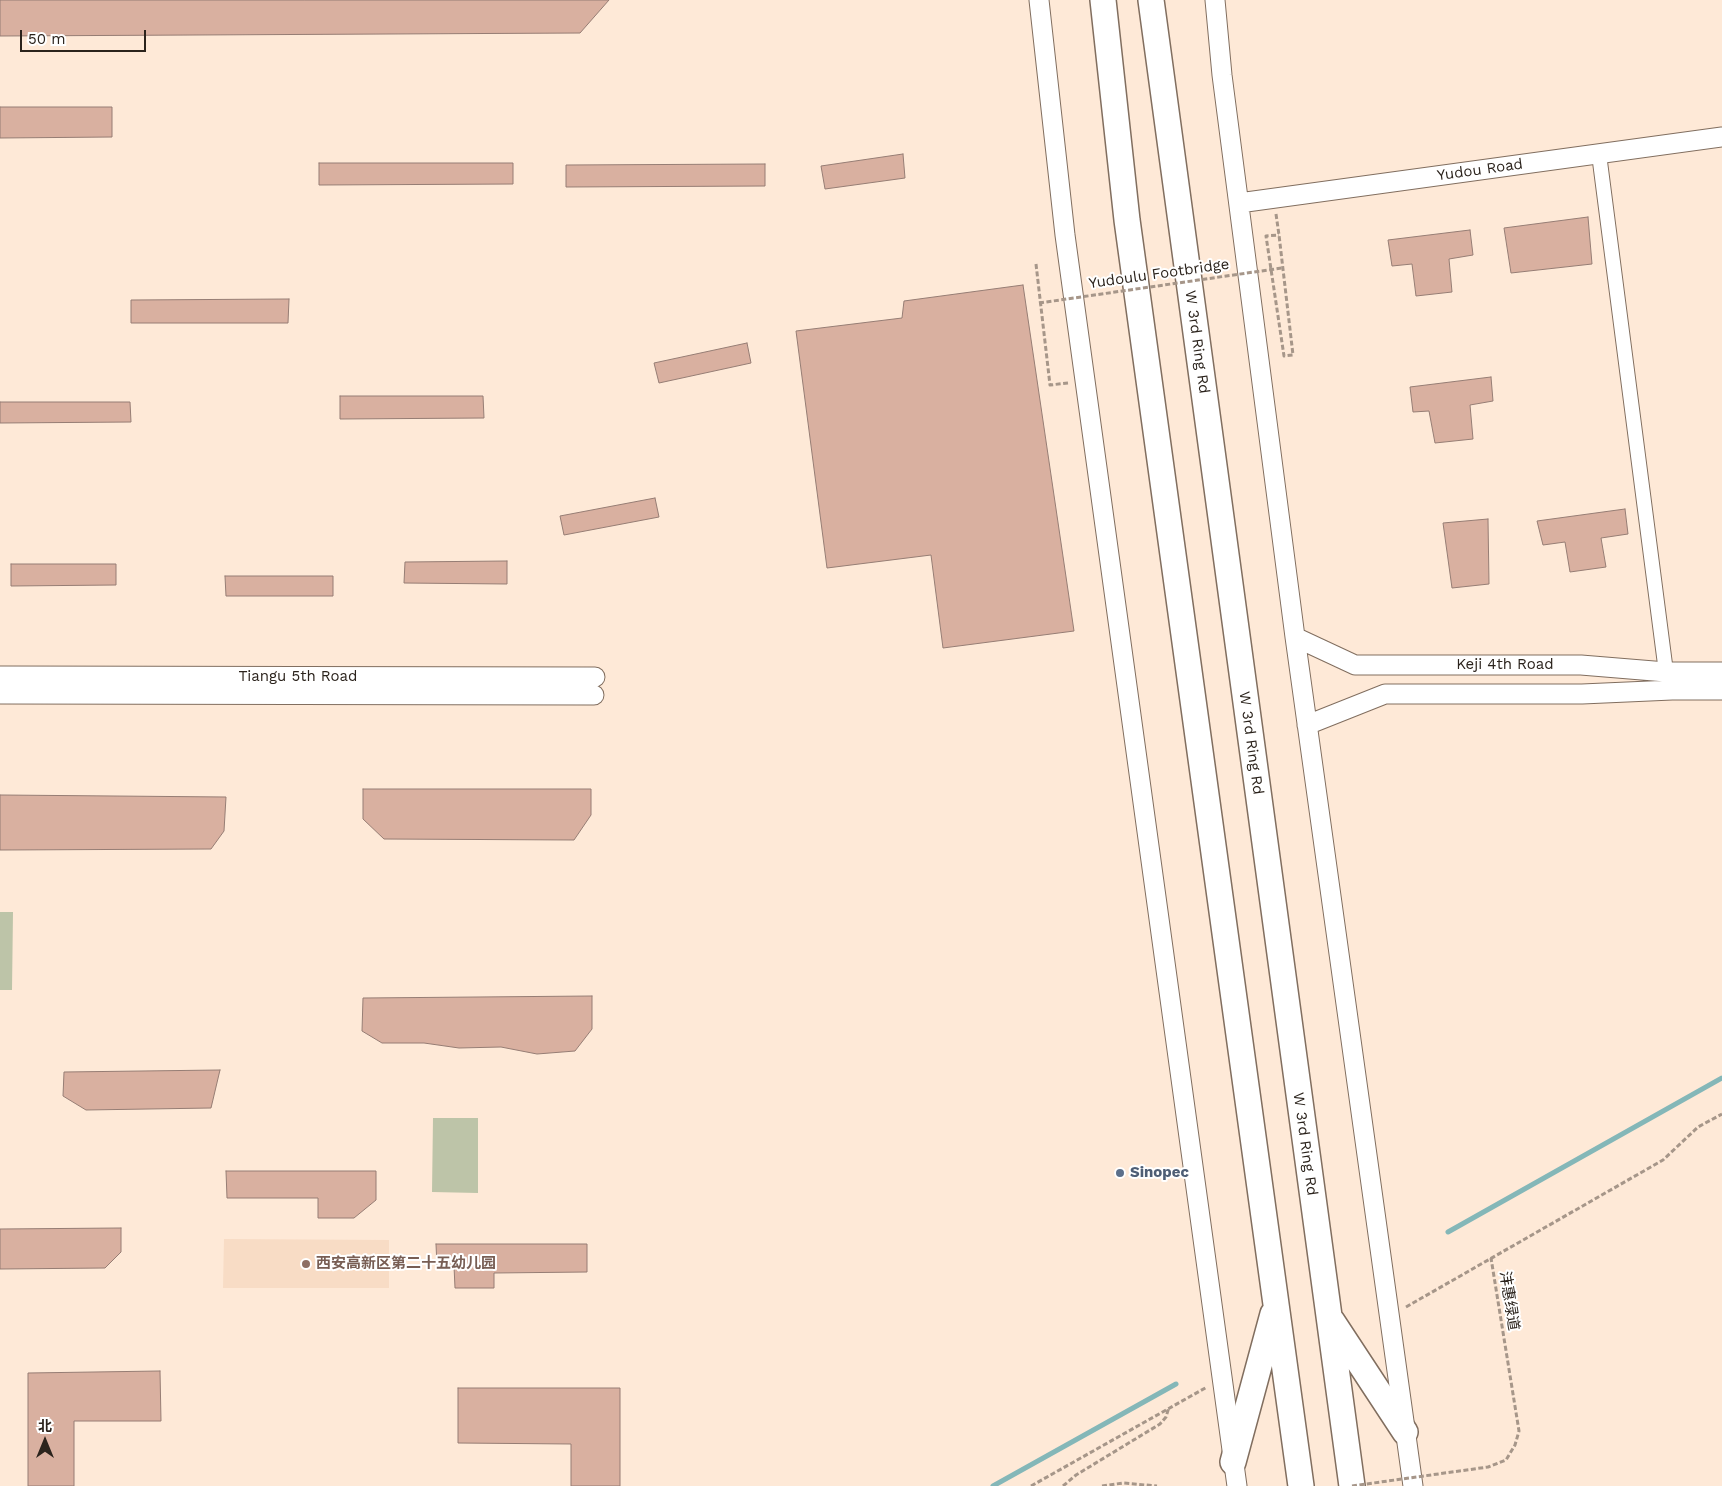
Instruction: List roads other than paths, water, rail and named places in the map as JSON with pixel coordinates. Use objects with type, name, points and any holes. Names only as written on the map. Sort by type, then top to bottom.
[{"type":"highway","points":[[1103,0],[1127,220],[1302,1486]]},
{"type":"highway","name":"W 3rd Ring Rd","points":[[1151,0],[1352,1486]]},
{"type":"highway","points":[[1233,1462],[1276,1302]]},
{"type":"highway","points":[[1329,1317],[1405,1432]]},
{"type":"main road","points":[[1040,0],[1065,235],[1237,1486]]},
{"type":"main road","points":[[1215,0],[1222,75],[1295,636],[1413,1486]]},
{"type":"main road","name":"Yudou Road","points":[[1239,204],[1722,138]]},
{"type":"main road","name":"Keji 4th Road","points":[[1295,636],[1355,665],[1581,665],[1666,672],[1722,672]]},
{"type":"main road","name":"Tiangu 5th Road","points":[[0,676],[594,686],[0,694]]},
{"type":"main road","name":"Keji 4th Road","points":[[1307,725],[1385,694],[1582,694],[1722,690]]},
{"type":"street","points":[[1599,154],[1666,672]]},
{"type":"waterway","points":[[1448,1232],[1722,1078]]},
{"type":"waterway","points":[[993,1486],[1176,1384]]},
{"type":"place","name":"Sinopec","points":[[1120,1173]]},
{"type":"place","name":"西安高新区第二十五幼儿园","points":[[306,1264]]}]
